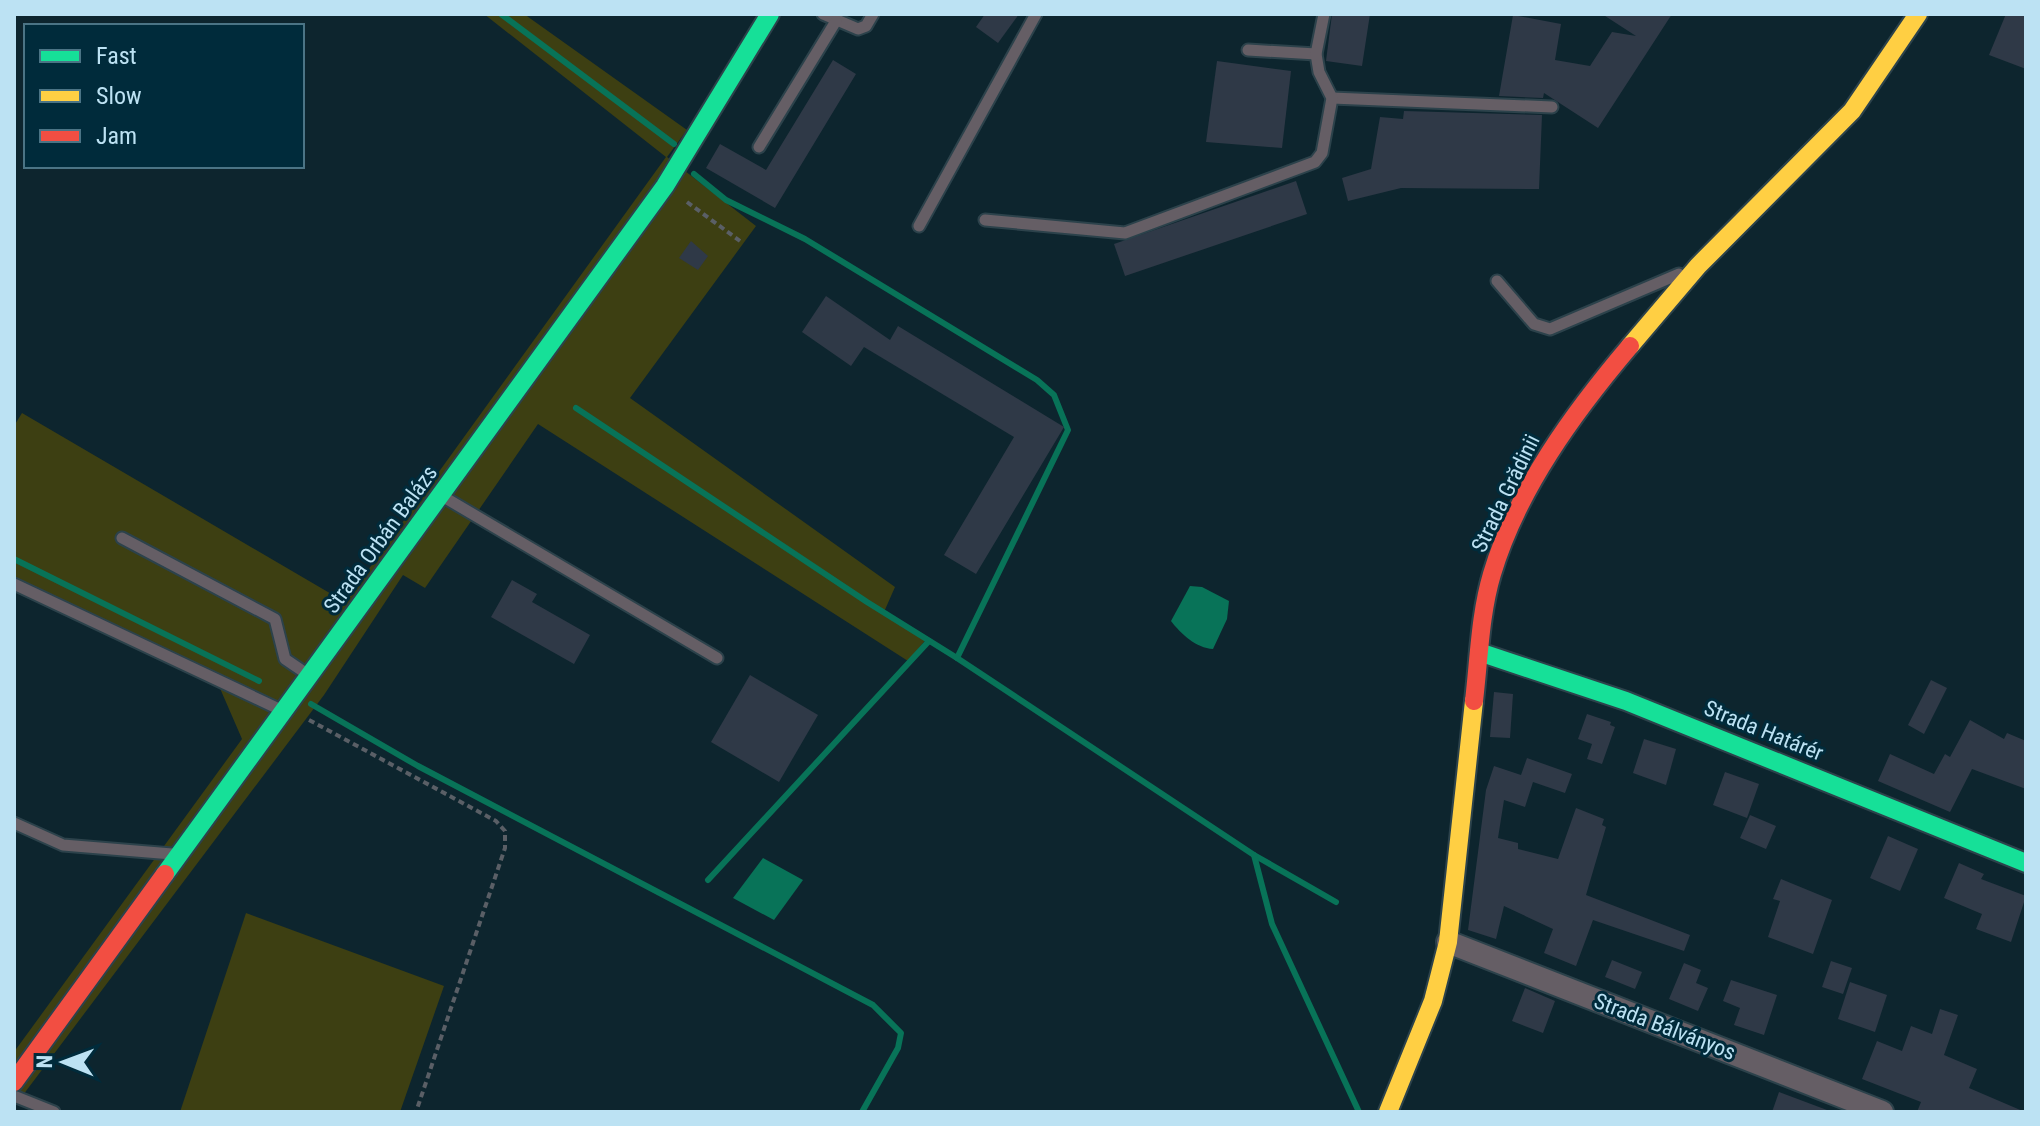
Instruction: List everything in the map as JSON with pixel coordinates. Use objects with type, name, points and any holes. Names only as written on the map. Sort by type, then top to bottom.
[{"type":"street","name":"Strada Orbán Balázs","points":[[14,1082],[665,186],[770,14]]},
{"type":"street","name":"Strada Grădinii","points":[[1388,1112],[1433,1001],[1448,942],[1479,652],[1492,573],[1535,478],[1604,374],[1698,266],[1852,111],[1918,14]]},
{"type":"street","name":"Strada Határér","points":[[1479,652],[1626,701],[2026,863]]},
{"type":"street","name":"Strada Bálványos","points":[[1448,942],[1882,1112]]},
{"type":"street","points":[[1823,1112],[1832,1090]]},
{"type":"lane","points":[[823,14],[858,29],[866,26],[873,14]]},
{"type":"lane","points":[[919,226],[1036,14]]},
{"type":"lane","points":[[985,220],[1125,233],[1315,162],[1322,153],[1332,98],[1319,72],[1316,54],[1324,14]]},
{"type":"lane","points":[[759,147],[836,21]]},
{"type":"lane","points":[[1248,50],[1316,54]]},
{"type":"lane","points":[[1332,98],[1552,107]]},
{"type":"lane","points":[[1497,281],[1534,324],[1550,329],[1698,266]]},
{"type":"lane","points":[[441,496],[717,658]]},
{"type":"lane","points":[[122,538],[275,619],[285,659],[311,677]]},
{"type":"lane","points":[[14,584],[287,710]]},
{"type":"lane","points":[[14,823],[63,845],[180,855]]},
{"type":"lane","points":[[14,1096],[54,1112]]},
{"type":"path","points":[[665,186],[740,241]]},
{"type":"path","points":[[287,710],[496,821],[505,831],[505,848],[416,1112]]},
{"type":"shaded area","points":[[484,14],[524,14],[687,130],[667,157],[756,226],[630,398],[895,587],[884,612],[928,637],[908,661],[538,424],[425,588],[403,575],[324,695],[14,1107],[14,1052],[242,739],[219,686],[14,589],[14,426],[22,413],[345,602],[666,157]]},
{"type":"shaded area","points":[[1190,586],[1202,587],[1229,601],[1227,619],[1213,649],[1189,640],[1171,621]]},
{"type":"shaded area","points":[[763,858],[803,880],[774,920],[733,898]]},
{"type":"shaded area","points":[[246,913],[444,986],[400,1112],[180,1112]]},
{"type":"building","points":[[985,14],[1019,14],[998,43],[976,27]]},
{"type":"building","points":[[1332,14],[1370,14],[1362,66],[1326,61]]},
{"type":"building","points":[[1602,14],[1672,14],[1598,128],[1544,93],[1543,98],[1499,96],[1513,15],[1561,24],[1555,60],[1590,66],[1612,32],[1636,36]]},
{"type":"building","points":[[2006,14],[2026,14],[2026,69],[1989,55]]},
{"type":"building","points":[[833,60],[856,74],[775,208],[706,168],[720,144],[766,170]]},
{"type":"building","points":[[1217,61],[1291,71],[1282,148],[1206,142]]},
{"type":"building","points":[[1404,111],[1542,115],[1539,189],[1401,188],[1348,201],[1342,178],[1371,169],[1380,117],[1403,119]]},
{"type":"building","points":[[1296,181],[1307,214],[1125,276],[1114,244]]},
{"type":"building","points":[[691,241],[708,256],[698,270],[679,258]]},
{"type":"building","points":[[826,296],[890,340],[898,326],[1064,427],[976,574],[944,555],[1014,437],[864,347],[851,366],[802,332]]},
{"type":"building","points":[[512,580],[537,594],[532,602],[590,635],[574,664],[491,617]]},
{"type":"building","points":[[750,675],[818,715],[779,782],[711,742]]},
{"type":"building","points":[[1931,680],[1947,688],[1924,734],[1908,725]]},
{"type":"building","points":[[1494,692],[1513,694],[1510,738],[1490,737]]},
{"type":"building","points":[[1587,714],[1611,722],[1610,725],[1615,727],[1602,764],[1587,759],[1592,744],[1578,739]]},
{"type":"building","points":[[1970,720],[2004,739],[2007,733],[2026,741],[2026,789],[1972,769],[1950,812],[1878,781],[1890,754],[1934,774],[1945,754],[1950,757]]},
{"type":"building","points":[[1644,739],[1676,749],[1666,785],[1633,773]]},
{"type":"building","points":[[1527,758],[1572,774],[1565,793],[1533,782],[1525,807],[1504,800],[1498,838],[1518,843],[1518,849],[1558,859],[1576,808],[1604,819],[1602,825],[1606,827],[1586,895],[1690,935],[1684,951],[1593,920],[1576,966],[1544,953],[1553,929],[1504,906],[1496,939],[1468,930],[1486,790],[1494,766],[1521,775]]},
{"type":"building","points":[[1725,772],[1759,784],[1747,818],[1713,805]]},
{"type":"building","points":[[1750,815],[1776,826],[1766,849],[1740,838]]},
{"type":"building","points":[[1888,836],[1918,849],[1900,891],[1870,878]]},
{"type":"building","points":[[1959,863],[1984,874],[1981,879],[2026,896],[2011,942],[1976,929],[1982,914],[1944,898]]},
{"type":"building","points":[[1781,879],[1832,900],[1813,954],[1768,937],[1780,901],[1773,899]]},
{"type":"building","points":[[1612,960],[1642,972],[1635,989],[1605,977]]},
{"type":"building","points":[[1831,961],[1852,968],[1843,994],[1822,987]]},
{"type":"building","points":[[1684,963],[1701,970],[1696,983],[1708,988],[1698,1011],[1669,999]]},
{"type":"building","points":[[1731,980],[1777,995],[1764,1035],[1734,1025],[1740,1008],[1723,1001]]},
{"type":"building","points":[[1850,982],[1887,995],[1875,1032],[1838,1019]]},
{"type":"building","points":[[1525,988],[1555,1001],[1543,1033],[1512,1021]]},
{"type":"building","points":[[1940,1009],[1958,1015],[1944,1055],[1977,1069],[1969,1088],[2025,1112],[1917,1112],[1921,1102],[1862,1079],[1877,1041],[1902,1051],[1911,1026],[1932,1034]]},
{"type":"building","points":[[1779,1092],[1827,1110],[1827,1112],[1772,1112]]},
{"type":"waterway","points":[[501,14],[674,144]]},
{"type":"waterway","points":[[694,174],[726,200],[805,239],[1037,380],[1054,395],[1068,430],[957,658],[1254,855],[1336,902]]},
{"type":"waterway","points":[[576,408],[867,602],[957,658]]},
{"type":"waterway","points":[[14,559],[259,681]]},
{"type":"waterway","points":[[708,880],[929,641]]},
{"type":"waterway","points":[[311,704],[418,766],[873,1005],[901,1033],[898,1048],[862,1112]]},
{"type":"waterway","points":[[1254,855],[1272,924],[1359,1112]]},
{"type":"traffic: fast","points":[[165,874],[665,186],[770,14]]},
{"type":"traffic: fast","points":[[1479,652],[1626,701],[2026,863]]},
{"type":"traffic: slow","points":[[1630,346],[1698,266],[1852,111],[1918,14]]},
{"type":"traffic: slow","points":[[1388,1112],[1433,1001],[1448,942],[1474,701]]},
{"type":"traffic: jam","points":[[1474,701],[1488,589],[1516,512],[1568,425],[1630,346]]},
{"type":"traffic: jam","points":[[14,1082],[165,874]]}]
